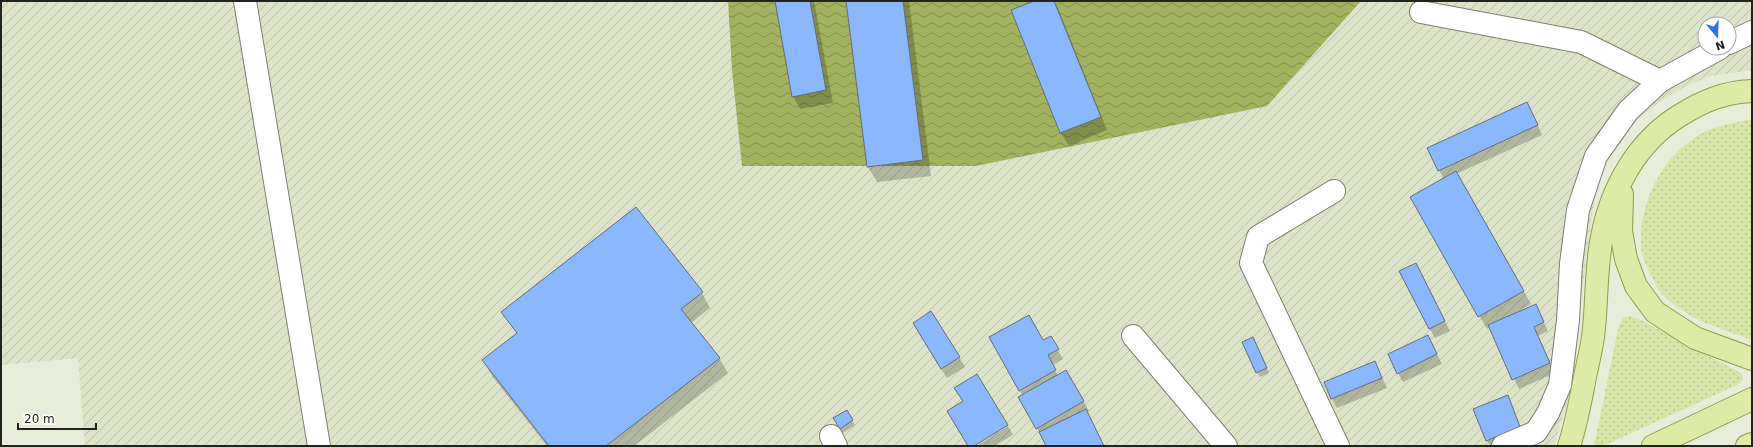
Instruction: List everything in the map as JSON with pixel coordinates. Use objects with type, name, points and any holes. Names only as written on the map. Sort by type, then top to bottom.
[{"type":"main road","points":[[1569,446],[1579,412],[1594,330],[1602,238],[1609,208],[1623,177],[1635,156],[1663,126],[1697,104],[1731,92],[1752,91]]},
{"type":"main road","points":[[1623,177],[1621,231],[1626,259],[1636,286],[1655,312],[1695,338],[1752,359]]},
{"type":"main road","points":[[1653,446],[1752,399]]},
{"type":"main road","points":[[1747,446],[1751,445]]},
{"type":"lane","points":[[245,1],[319,446]]},
{"type":"lane","points":[[1421,12],[1582,42],[1660,82]]},
{"type":"lane","points":[[1737,39],[1752,32]]},
{"type":"lane","points":[[1503,446],[1536,432],[1548,413],[1560,385],[1568,320],[1571,264],[1578,210],[1596,156],[1628,111],[1660,82],[1706,56]]},
{"type":"lane","points":[[1334,191],[1258,237],[1251,263],[1338,446]]},
{"type":"lane","points":[[1133,336],[1226,446]]},
{"type":"shaded area","points":[[1,1],[728,1],[732,71],[742,166],[1267,106],[1361,1],[1752,1],[1752,70],[1711,76],[1684,87],[1659,102],[1637,120],[1621,138],[1607,158],[1597,188],[1591,220],[1569,396],[1554,446],[85,446],[78,358],[1,365]]},
{"type":"shaded area","points":[[1752,120],[1752,340],[1693,317],[1671,302],[1657,287],[1645,262],[1641,246],[1641,231],[1648,200],[1661,172],[1670,160],[1699,135],[1719,126]]},
{"type":"shaded area","points":[[1630,316],[1641,320],[1741,373],[1743,379],[1739,384],[1603,446],[1594,446],[1619,325],[1624,317]]},
{"type":"water","points":[[728,1],[1361,1],[1267,106],[976,166],[742,166],[732,71]]},
{"type":"building","points":[[775,1],[810,1],[826,90],[792,97]]},
{"type":"building","points":[[846,1],[903,1],[923,160],[867,167]]},
{"type":"building","points":[[1034,1],[1054,1],[1101,117],[1060,133],[1011,10]]},
{"type":"building","points":[[1527,102],[1538,125],[1438,171],[1427,148]]},
{"type":"building","points":[[1456,171],[1524,291],[1478,317],[1410,197]]},
{"type":"building","points":[[636,207],[703,292],[681,309],[720,358],[606,446],[549,446],[482,360],[517,333],[501,312]]},
{"type":"building","points":[[1416,263],[1445,321],[1429,329],[1399,271]]},
{"type":"building","points":[[1536,304],[1544,322],[1534,327],[1550,363],[1512,380],[1488,325]]},
{"type":"building","points":[[931,311],[960,357],[941,369],[913,323]]},
{"type":"building","points":[[1029,315],[1043,340],[1051,336],[1059,349],[1048,355],[1056,370],[1019,391],[989,337]]},
{"type":"building","points":[[1428,335],[1437,354],[1397,374],[1388,354]]},
{"type":"building","points":[[1253,337],[1267,368],[1256,373],[1242,342]]},
{"type":"building","points":[[1375,361],[1382,378],[1331,399],[1324,382]]},
{"type":"building","points":[[1066,370],[1084,401],[1036,429],[1018,397]]},
{"type":"building","points":[[977,374],[1008,425],[974,446],[968,446],[947,411],[963,401],[954,388]]},
{"type":"building","points":[[1508,395],[1520,427],[1486,441],[1473,409]]},
{"type":"building","points":[[1086,409],[1104,446],[1046,446],[1039,432]]},
{"type":"building","points":[[847,410],[853,420],[840,429],[833,418]]}]
